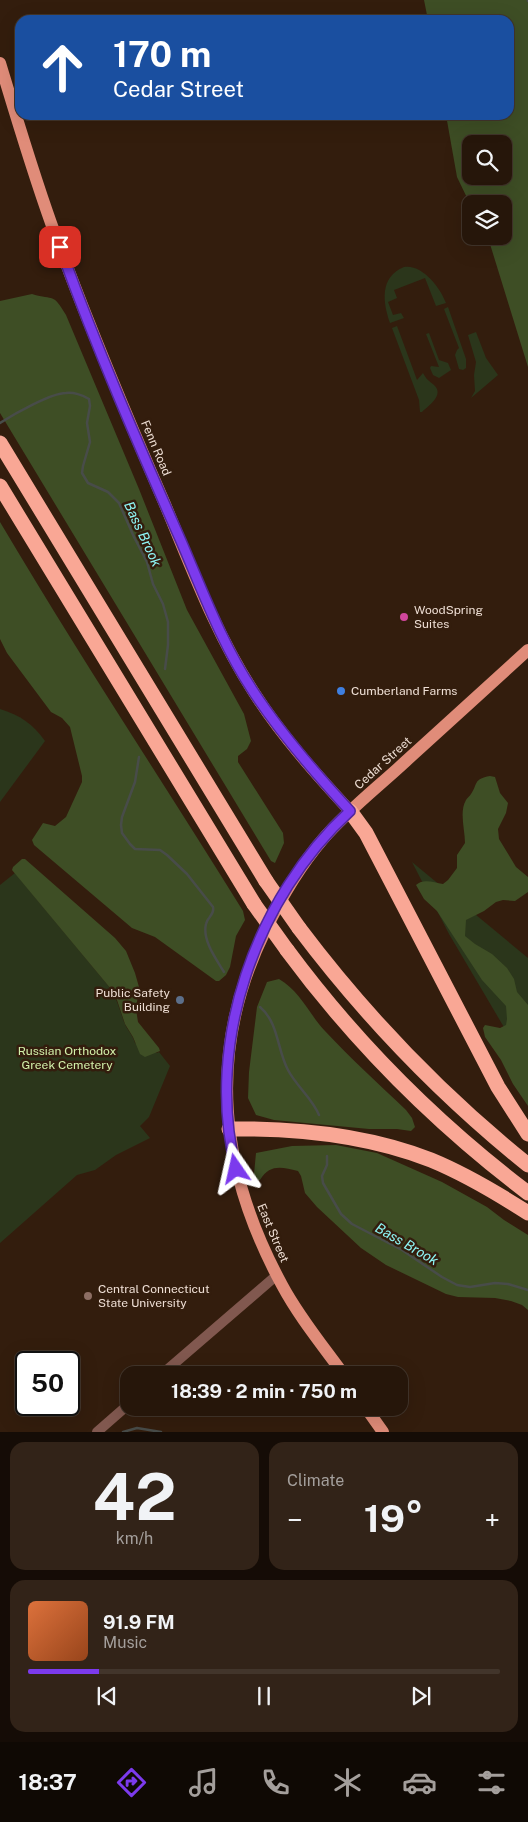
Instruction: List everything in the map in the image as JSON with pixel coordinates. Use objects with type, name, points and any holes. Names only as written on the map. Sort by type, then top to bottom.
[{"type":"highway","points":[[2,447],[266,881],[299,928],[349,992],[398,1047],[465,1112],[528,1164]]},
{"type":"highway","points":[[0,486],[230,866],[287,950],[346,1023],[396,1076],[454,1132],[528,1193]]},
{"type":"highway","points":[[350,811],[366,832],[494,1080],[528,1134]]},
{"type":"highway","points":[[229,1129],[319,1133],[391,1147],[431,1160],[461,1174],[528,1213]]},
{"type":"main road","name":"Fenn Road","points":[[0,63],[15,111]]},
{"type":"main road","name":"Fenn Road","points":[[18,120],[41,194],[68,269],[128,418],[212,616],[240,670],[268,714],[317,775],[350,811]]},
{"type":"main road","name":"Cedar Street","points":[[261,938],[283,895],[303,864],[322,840],[350,811],[528,650]]},
{"type":"main road","name":"East Street","points":[[261,938],[241,990],[231,1036],[226,1082],[229,1129],[234,1163],[246,1205],[277,1275],[292,1301],[338,1366]]},
{"type":"main road","points":[[372,1416],[383,1432]]},
{"type":"street","points":[[171,1366],[277,1275]]},
{"type":"street","points":[[97,1432],[120,1412]]},
{"type":"green space","points":[[424,0],[528,0],[528,367],[490,245],[512,245],[512,195],[466,195],[457,177],[447,120],[514,120],[514,15],[427,15]]},
{"type":"green space","points":[[404,267],[417,269],[430,278],[446,303],[436,306],[425,278],[394,290],[397,298],[388,302],[393,315],[401,313],[404,318],[390,323],[385,291],[390,277]]},
{"type":"green space","points":[[32,294],[52,298],[66,315],[139,489],[187,610],[244,714],[251,741],[247,749],[238,756],[238,762],[283,833],[284,843],[275,863],[271,861],[0,413],[0,301]]},
{"type":"green space","points":[[448,307],[466,359],[466,368],[463,370],[459,369],[455,355],[459,348],[444,309]]},
{"type":"green space","points":[[397,326],[417,380],[423,373],[437,389],[437,396],[422,412],[420,412],[419,400],[392,328]]},
{"type":"green space","points":[[476,332],[486,358],[498,375],[471,398],[475,391],[474,375],[476,362],[468,335]]},
{"type":"green space","points":[[429,333],[439,360],[448,363],[451,370],[439,378],[433,375],[430,368],[431,366],[439,367],[426,334]]},
{"type":"green space","points":[[0,522],[90,669],[243,911],[245,920],[236,936],[230,967],[226,975],[219,981],[216,981],[155,937],[132,928],[34,845],[32,840],[43,823],[55,826],[66,817],[82,782],[82,776],[70,727],[62,718],[51,712],[7,653],[0,639]]},
{"type":"green space","points":[[0,709],[26,721],[45,741],[0,802]]},
{"type":"green space","points":[[490,776],[495,777],[500,793],[508,803],[506,813],[498,829],[499,839],[516,867],[528,877],[528,892],[515,901],[503,900],[496,902],[484,911],[466,920],[465,936],[492,954],[507,968],[514,979],[517,992],[528,1005],[528,1106],[485,1037],[483,1028],[485,1025],[500,1028],[506,1025],[506,1006],[482,980],[437,911],[424,899],[416,885],[426,881],[443,884],[457,868],[457,855],[465,843],[463,810],[466,799],[471,795],[478,780]]},
{"type":"green space","points":[[22,859],[25,859],[115,938],[126,951],[139,987],[136,1009],[138,1022],[160,1051],[145,1057],[140,1054],[111,989],[12,870]]},
{"type":"green space","points":[[412,862],[528,958],[528,1068],[449,934]]},
{"type":"green space","name":"Russian Orthodox Greek Cemetery","points":[[15,873],[111,989],[125,1025],[135,1043],[157,1053],[159,1052],[170,1066],[149,1117],[140,1126],[150,1138],[116,1155],[95,1170],[77,1175],[0,1243],[0,885]]},
{"type":"green space","points":[[279,979],[293,990],[319,1024],[335,1041],[406,1110],[412,1118],[415,1127],[411,1131],[274,1120],[256,1115],[248,1098],[249,1072],[257,1007],[267,982]]},
{"type":"green space","points":[[336,1145],[377,1153],[442,1182],[487,1207],[528,1235],[528,1310],[522,1305],[511,1301],[495,1298],[458,1297],[446,1294],[386,1265],[361,1248],[317,1207],[305,1193],[298,1171],[276,1168],[268,1171],[260,1180],[256,1180],[254,1174],[256,1153],[292,1146]]},
{"type":"waterway","name":"Bass Brook","points":[[0,423],[51,396],[75,393],[89,399],[90,406],[87,423],[90,442],[82,473],[88,483],[108,492],[119,503],[147,562],[153,584],[163,604],[168,622],[165,669]]},
{"type":"waterway","name":"Bass Brook","points":[[139,757],[135,782],[122,817],[122,833],[135,849],[160,850],[167,855],[187,874],[213,907],[213,912],[206,924],[206,936],[210,949],[224,972]]},
{"type":"waterway","name":"Bass Brook","points":[[260,1007],[271,1021],[288,1070],[319,1115]]},
{"type":"waterway","name":"Bass Brook","points":[[327,1156],[327,1165],[322,1176],[323,1183],[341,1214],[352,1224],[402,1250],[457,1285],[470,1287],[495,1283],[508,1284],[528,1290]]},
{"type":"waterway","points":[[123,1432],[137,1428],[161,1432]]},
{"type":"place","name":"WoodSpring Suites","points":[[404,617]]},
{"type":"place","name":"Cumberland Farms","points":[[341,691]]},
{"type":"place","name":"Public Safety Building","points":[[180,1000]]},
{"type":"place","name":"Central Connecticut State University","points":[[88,1296]]},
{"type":"route","points":[[60,247],[128,418],[212,616],[236,662],[264,709],[317,775],[350,811],[322,840],[290,884],[266,927],[246,974],[231,1036],[226,1095],[229,1134],[236,1169]]}]
